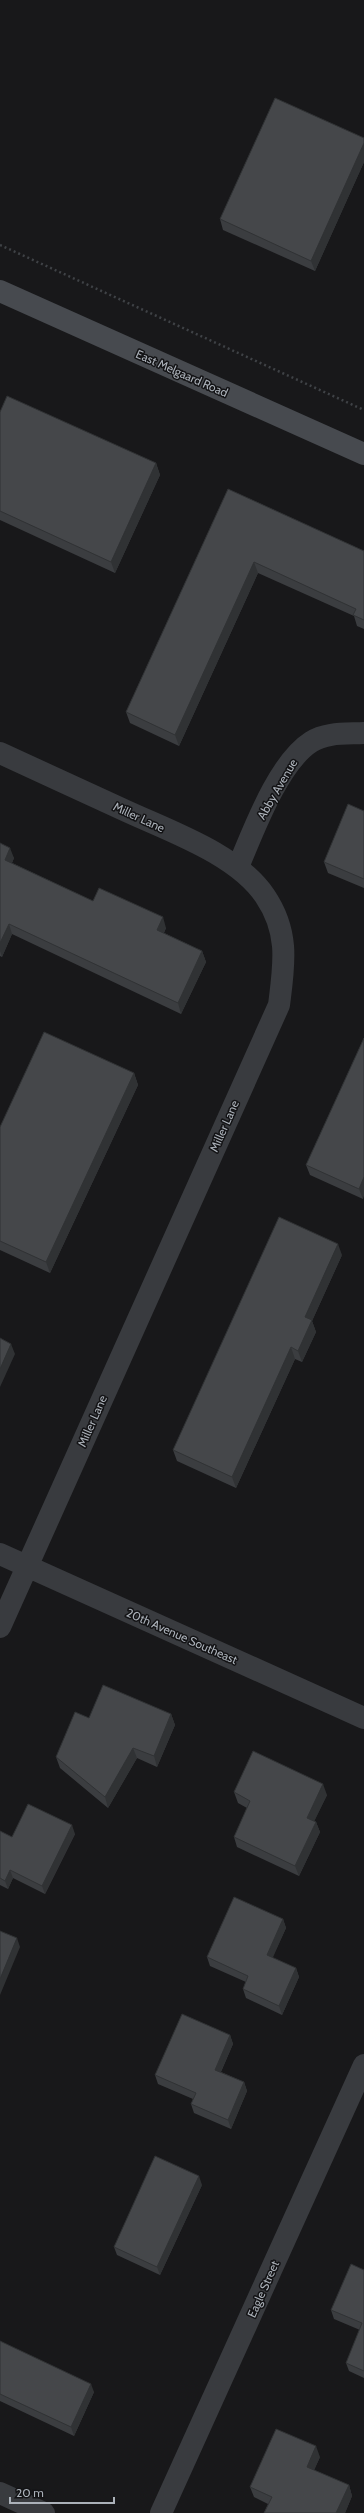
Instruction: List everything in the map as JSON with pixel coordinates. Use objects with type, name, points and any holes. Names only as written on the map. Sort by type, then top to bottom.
[{"type":"main road","name":"East Melgaard Road","points":[[0,291],[364,454]]},
{"type":"street","name":"Abby Avenue","points":[[238,868],[262,813],[291,760],[311,742],[332,734],[364,733]]},
{"type":"street","name":"Miller Lane","points":[[0,753],[191,841],[238,868],[265,896],[276,919],[285,947],[279,1005],[0,1627]]},
{"type":"street","name":"20th Avenue Southeast","points":[[0,1554],[364,1718]]},
{"type":"street","name":"Eagle Street","points":[[161,2513],[364,2065]]},
{"type":"street","points":[[0,2493],[44,2513]]},
{"type":"path","points":[[0,245],[364,410]]},
{"type":"building","points":[[275,98],[364,138],[364,143],[311,261],[220,219]]},
{"type":"building","points":[[7,396],[156,463],[111,562],[0,511],[0,412]]},
{"type":"building","points":[[228,489],[364,551],[364,620],[353,615],[356,609],[254,562],[175,735],[126,712]]},
{"type":"building","points":[[348,804],[364,811],[364,879],[324,862]]},
{"type":"building","points":[[0,843],[10,848],[5,860],[93,901],[99,888],[163,917],[157,930],[202,951],[178,1003],[9,924],[0,943]]},
{"type":"building","points":[[44,1032],[134,1073],[46,1262],[0,1241],[0,1127]]},
{"type":"building","points":[[364,1038],[364,1177],[359,1189],[306,1165]]},
{"type":"building","points":[[279,1217],[338,1244],[305,1317],[312,1320],[298,1351],[291,1347],[232,1477],[173,1450]]},
{"type":"building","points":[[0,1338],[11,1344],[0,1369]]},
{"type":"building","points":[[103,1685],[171,1714],[154,1756],[133,1748],[105,1797],[56,1757],[75,1712],[89,1718]]},
{"type":"building","points":[[253,1751],[323,1784],[307,1818],[316,1822],[295,1866],[234,1837],[250,1801],[234,1792]]},
{"type":"building","points":[[28,1804],[72,1825],[42,1886],[10,1870],[5,1881],[0,1878],[0,1831],[12,1837]]},
{"type":"building","points":[[234,1897],[283,1919],[267,1955],[296,1968],[279,2006],[243,1989],[248,1976],[207,1957]]},
{"type":"building","points":[[0,1931],[17,1938],[0,1979]]},
{"type":"building","points":[[182,2014],[230,2035],[215,2070],[244,2082],[228,2120],[191,2104],[196,2093],[155,2075]]},
{"type":"building","points":[[155,2156],[199,2176],[157,2267],[114,2247]]},
{"type":"building","points":[[351,2264],[364,2270],[364,2371],[346,2363],[362,2323],[331,2310]]},
{"type":"building","points":[[0,2341],[91,2384],[71,2427],[0,2394]]},
{"type":"building","points":[[276,2429],[316,2446],[307,2467],[349,2485],[336,2513],[264,2513],[272,2497],[250,2487]]}]
